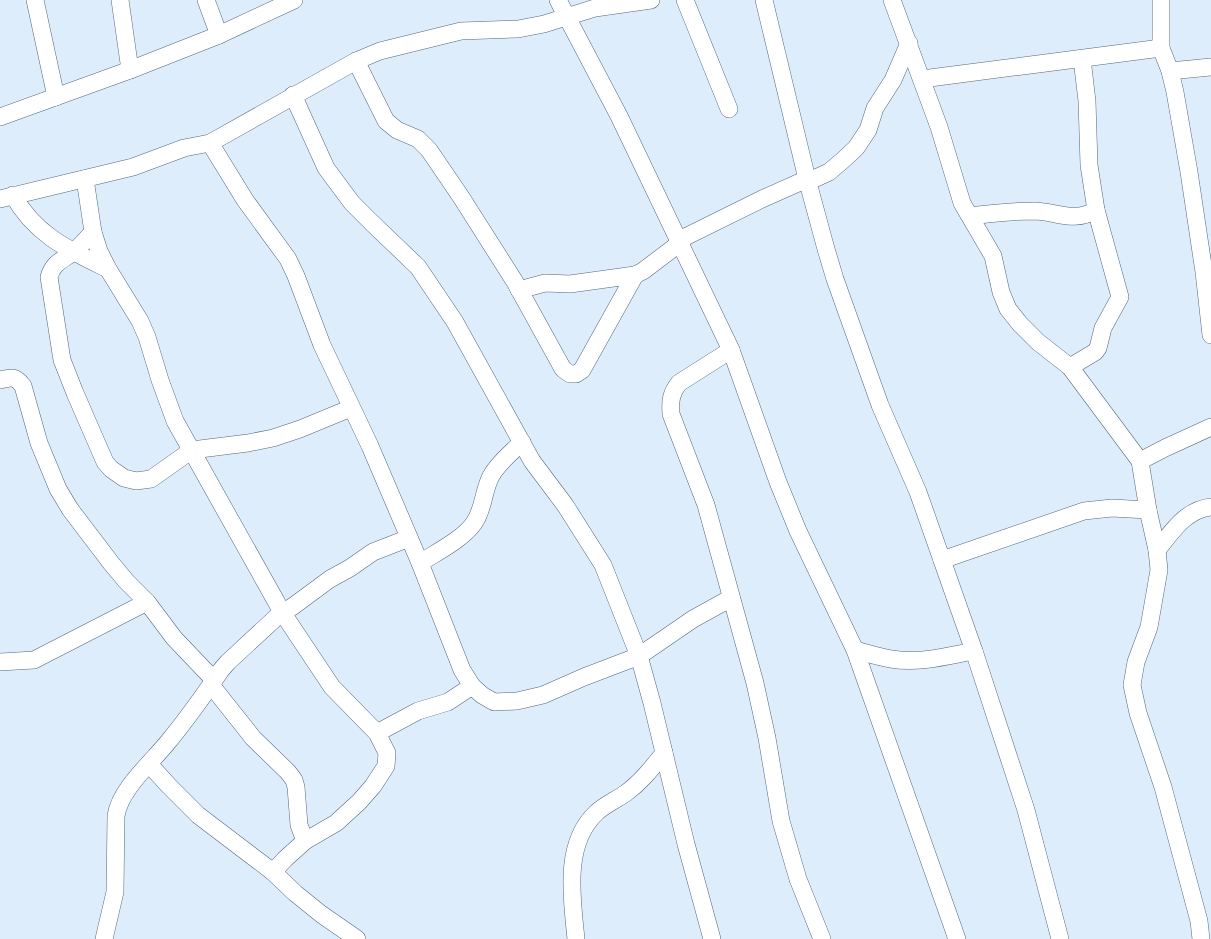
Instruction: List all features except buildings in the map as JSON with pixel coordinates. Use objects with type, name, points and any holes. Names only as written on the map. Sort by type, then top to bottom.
[{"type":"street","points":[[35,0],[56,97]]},
{"type":"street","points":[[120,0],[130,70]]},
{"type":"street","points":[[206,0],[219,35]]},
{"type":"street","points":[[0,117],[130,70],[219,35],[294,0]]},
{"type":"street","points":[[558,0],[619,116],[731,350],[778,482],[798,531],[855,650],[957,939]]},
{"type":"street","points":[[7,197],[133,167],[184,148],[210,142],[356,61],[380,51],[461,32],[518,29],[544,24],[595,8],[651,0]]},
{"type":"street","points":[[685,0],[729,109]]},
{"type":"street","points":[[764,0],[808,179],[835,279],[880,405],[918,492],[974,651],[1026,810],[1060,939]]},
{"type":"street","points":[[892,0],[939,127],[958,192],[962,202],[993,256],[1001,292],[1008,309],[1020,324],[1038,342],[1070,367],[1140,461],[1148,510],[1157,550],[1159,570],[1149,628],[1136,662],[1132,685],[1138,713],[1163,787],[1205,926],[1201,939]]},
{"type":"street","points":[[1161,0],[1162,48],[1170,71],[1192,188],[1211,335]]},
{"type":"street","points":[[519,290],[545,283],[570,284],[635,275],[643,272],[680,241],[762,199],[808,179],[816,178],[829,172],[856,148],[868,130],[876,108],[893,80],[909,43]]},
{"type":"street","points":[[922,79],[1162,48]]},
{"type":"street","points":[[1070,367],[1095,352],[1098,348],[1103,328],[1120,297],[1096,210],[1088,165],[1087,101],[1082,59]]},
{"type":"street","points":[[356,61],[386,121],[396,130],[418,140],[429,150],[461,197],[519,290],[563,369],[570,374],[576,374],[582,370],[635,275]]},
{"type":"street","points":[[1170,71],[1211,66]]},
{"type":"street","points":[[293,96],[326,168],[352,203],[418,267],[455,322],[532,460],[565,505],[603,566],[639,656],[652,703],[686,844],[712,939]]},
{"type":"street","points":[[210,142],[245,200],[290,264],[296,276],[322,345],[370,446],[420,563],[462,670],[472,686],[482,695],[494,702],[517,701],[543,695],[584,677],[639,656],[693,619],[731,598]]},
{"type":"street","points":[[85,179],[93,232],[99,251],[108,269],[140,321],[147,337],[171,412],[282,612],[332,687],[377,733],[386,753],[386,766],[374,786],[360,802],[336,823],[305,840],[273,872]]},
{"type":"street","points":[[7,197],[46,235],[73,252],[108,269]]},
{"type":"street","points":[[970,216],[1003,212],[1038,211],[1077,217],[1096,210]]},
{"type":"street","points":[[93,232],[73,252],[59,261],[51,269],[49,277],[62,360],[105,462],[111,469],[124,478],[136,481],[151,479],[192,450],[248,443],[273,438],[300,430],[351,408]]},
{"type":"street","points":[[731,350],[679,383],[674,390],[670,402],[671,414],[706,505],[756,683],[781,821],[798,880],[822,939]]},
{"type":"street","points":[[0,380],[11,378],[18,380],[23,386],[39,442],[58,489],[70,509],[111,563],[147,602],[174,638],[213,682],[253,738],[288,772],[294,780],[296,787],[299,825],[305,840]]},
{"type":"street","points":[[1140,461],[1211,427]]},
{"type":"street","points":[[420,563],[461,536],[474,523],[481,509],[485,490],[498,464],[522,442]]},
{"type":"street","points":[[1157,550],[1179,524],[1193,512],[1211,507]]},
{"type":"street","points":[[942,560],[1084,511],[1112,508],[1148,510]]},
{"type":"street","points":[[104,939],[115,892],[116,816],[118,805],[127,791],[173,736],[228,662],[282,612],[292,607],[330,579],[350,568],[373,552],[409,538]]},
{"type":"street","points":[[0,662],[34,660],[147,602]]},
{"type":"street","points":[[855,650],[892,659],[911,660],[974,651]]},
{"type":"street","points":[[377,733],[418,711],[448,702],[472,686]]},
{"type":"street","points":[[576,939],[571,883],[579,839],[595,814],[642,780],[664,753]]},
{"type":"street","points":[[149,764],[198,815],[273,872],[295,893],[321,914],[357,939]]}]
